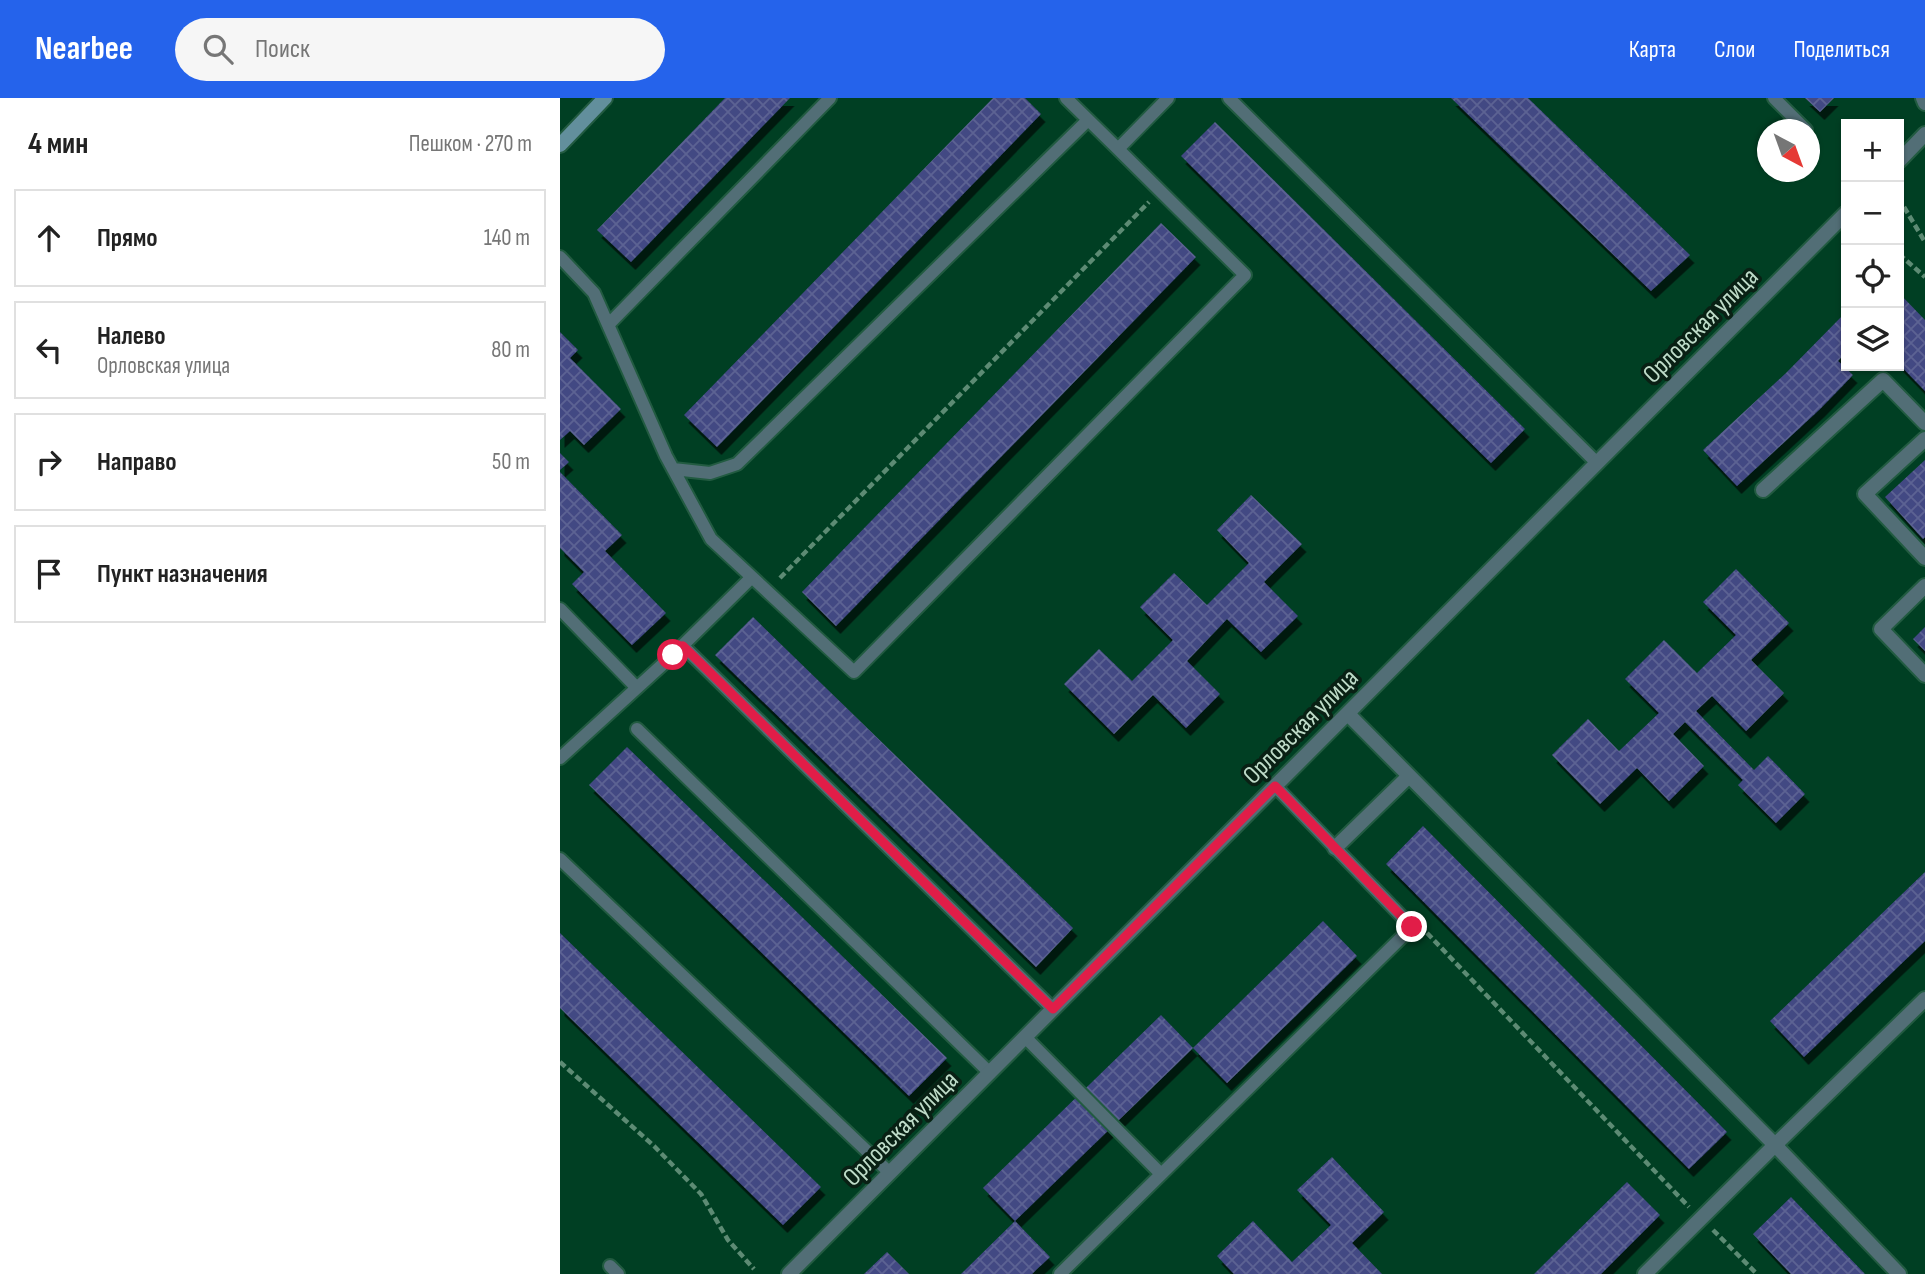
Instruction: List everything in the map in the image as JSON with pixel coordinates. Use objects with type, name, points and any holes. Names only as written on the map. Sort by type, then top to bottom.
[{"type":"street","points":[[560,145],[605,98]]},
{"type":"street","points":[[1923,98],[1925,103]]},
{"type":"street","points":[[1904,156],[1925,134]]},
{"type":"street","name":"Орловская улица","points":[[789,1274],[1841,218]]},
{"type":"street","points":[[1763,490],[1883,380],[1925,423]]},
{"type":"street","points":[[1925,439],[1865,494],[1925,558]]},
{"type":"street","points":[[1925,586],[1881,629],[1925,675]]},
{"type":"street","points":[[1348,714],[1899,1274]]},
{"type":"street","points":[[1335,848],[1409,776]]},
{"type":"street","points":[[1645,1274],[1925,999]]},
{"type":"lane","points":[[608,325],[830,98]]},
{"type":"lane","points":[[560,257],[594,293],[673,469],[711,539],[854,672],[1245,275],[1066,98]]},
{"type":"lane","points":[[1118,149],[1168,98]]},
{"type":"lane","points":[[1229,98],[1597,463]]},
{"type":"lane","points":[[1774,98],[1795,119]]},
{"type":"lane","points":[[673,469],[710,473],[737,464],[1088,121]]},
{"type":"lane","points":[[560,758],[683,646],[752,577]]},
{"type":"lane","points":[[560,608],[637,688]]},
{"type":"lane","points":[[683,646],[1053,1009]]},
{"type":"lane","points":[[637,729],[990,1073]]},
{"type":"lane","points":[[1060,1274],[1412,927],[1275,786]]},
{"type":"lane","points":[[560,859],[890,1173]]},
{"type":"lane","points":[[1025,1037],[1161,1174]]},
{"type":"path","points":[[767,591],[1160,191]]},
{"type":"path","points":[[1904,208],[1925,242]]},
{"type":"path","points":[[1904,258],[1925,277]]},
{"type":"path","points":[[1427,933],[1678,1196],[1757,1274]]},
{"type":"path","points":[[560,1062],[654,1146],[701,1194],[728,1240],[754,1269]]},
{"type":"building","points":[[725,98],[790,98],[631,262],[597,230]]},
{"type":"building","points":[[993,98],[1025,98],[1041,114],[717,447],[684,415]]},
{"type":"building","points":[[1451,98],[1528,98],[1690,255],[1651,291]]},
{"type":"building","points":[[1805,98],[1834,98],[1820,112]]},
{"type":"building","points":[[1215,122],[1525,429],[1491,463],[1181,156]]},
{"type":"building","points":[[1161,223],[1196,257],[836,626],[802,592]]},
{"type":"building","points":[[1904,298],[1925,320],[1925,391],[1904,369]]},
{"type":"building","points":[[1841,317],[1841,358],[1838,361],[1841,371],[1849,371],[1853,375],[1737,486],[1703,450],[1786,373]]},
{"type":"building","points":[[560,332],[578,350],[570,358],[621,409],[584,445],[570,431],[560,440]]},
{"type":"building","points":[[560,453],[569,462],[560,470]]},
{"type":"building","points":[[1925,460],[1925,537],[1923,539],[1885,497]]},
{"type":"building","points":[[560,472],[622,535],[605,551],[666,613],[632,645],[572,584],[584,572],[560,548]]},
{"type":"building","points":[[1251,495],[1302,544],[1264,582],[1298,616],[1261,652],[1227,619],[1187,661],[1220,694],[1186,728],[1153,695],[1114,734],[1064,684],[1099,649],[1132,681],[1173,640],[1140,607],[1174,573],[1207,605],[1249,563],[1217,530]]},
{"type":"building","points":[[1736,569],[1789,623],[1751,660],[1784,693],[1746,731],[1712,696],[1696,711],[1754,770],[1768,756],[1805,794],[1776,823],[1738,785],[1743,780],[1685,722],[1673,734],[1704,766],[1669,801],[1637,768],[1600,804],[1552,755],[1588,719],[1619,751],[1659,713],[1625,679],[1664,640],[1697,673],[1736,635],[1703,602]]},
{"type":"building","points":[[753,617],[1073,928],[1036,967],[715,655]]},
{"type":"building","points":[[1925,627],[1925,651],[1913,639]]},
{"type":"building","points":[[627,747],[947,1058],[909,1096],[589,785]]},
{"type":"building","points":[[1423,826],[1727,1132],[1689,1169],[1386,864]]},
{"type":"building","points":[[1925,872],[1925,941],[1804,1057],[1770,1021]]},
{"type":"building","points":[[1323,921],[1357,956],[1227,1083],[1193,1048]]},
{"type":"building","points":[[560,933],[821,1187],[783,1225],[560,1008]]},
{"type":"building","points":[[1161,1015],[1193,1048],[1015,1221],[983,1188]]},
{"type":"building","points":[[1332,1157],[1384,1212],[1352,1243],[1382,1274],[1234,1274],[1217,1256],[1253,1221],[1292,1262],[1331,1225],[1297,1190]]},
{"type":"building","points":[[1627,1182],[1660,1215],[1601,1274],[1534,1274]]},
{"type":"building","points":[[1791,1197],[1865,1274],[1791,1274],[1753,1234]]},
{"type":"building","points":[[1015,1221],[1050,1257],[1032,1274],[961,1274]]},
{"type":"building","points":[[887,1252],[909,1274],[864,1274]]},
{"type":"route","points":[[673,655],[683,646],[1053,1009],[1275,786],[1412,927]]}]
